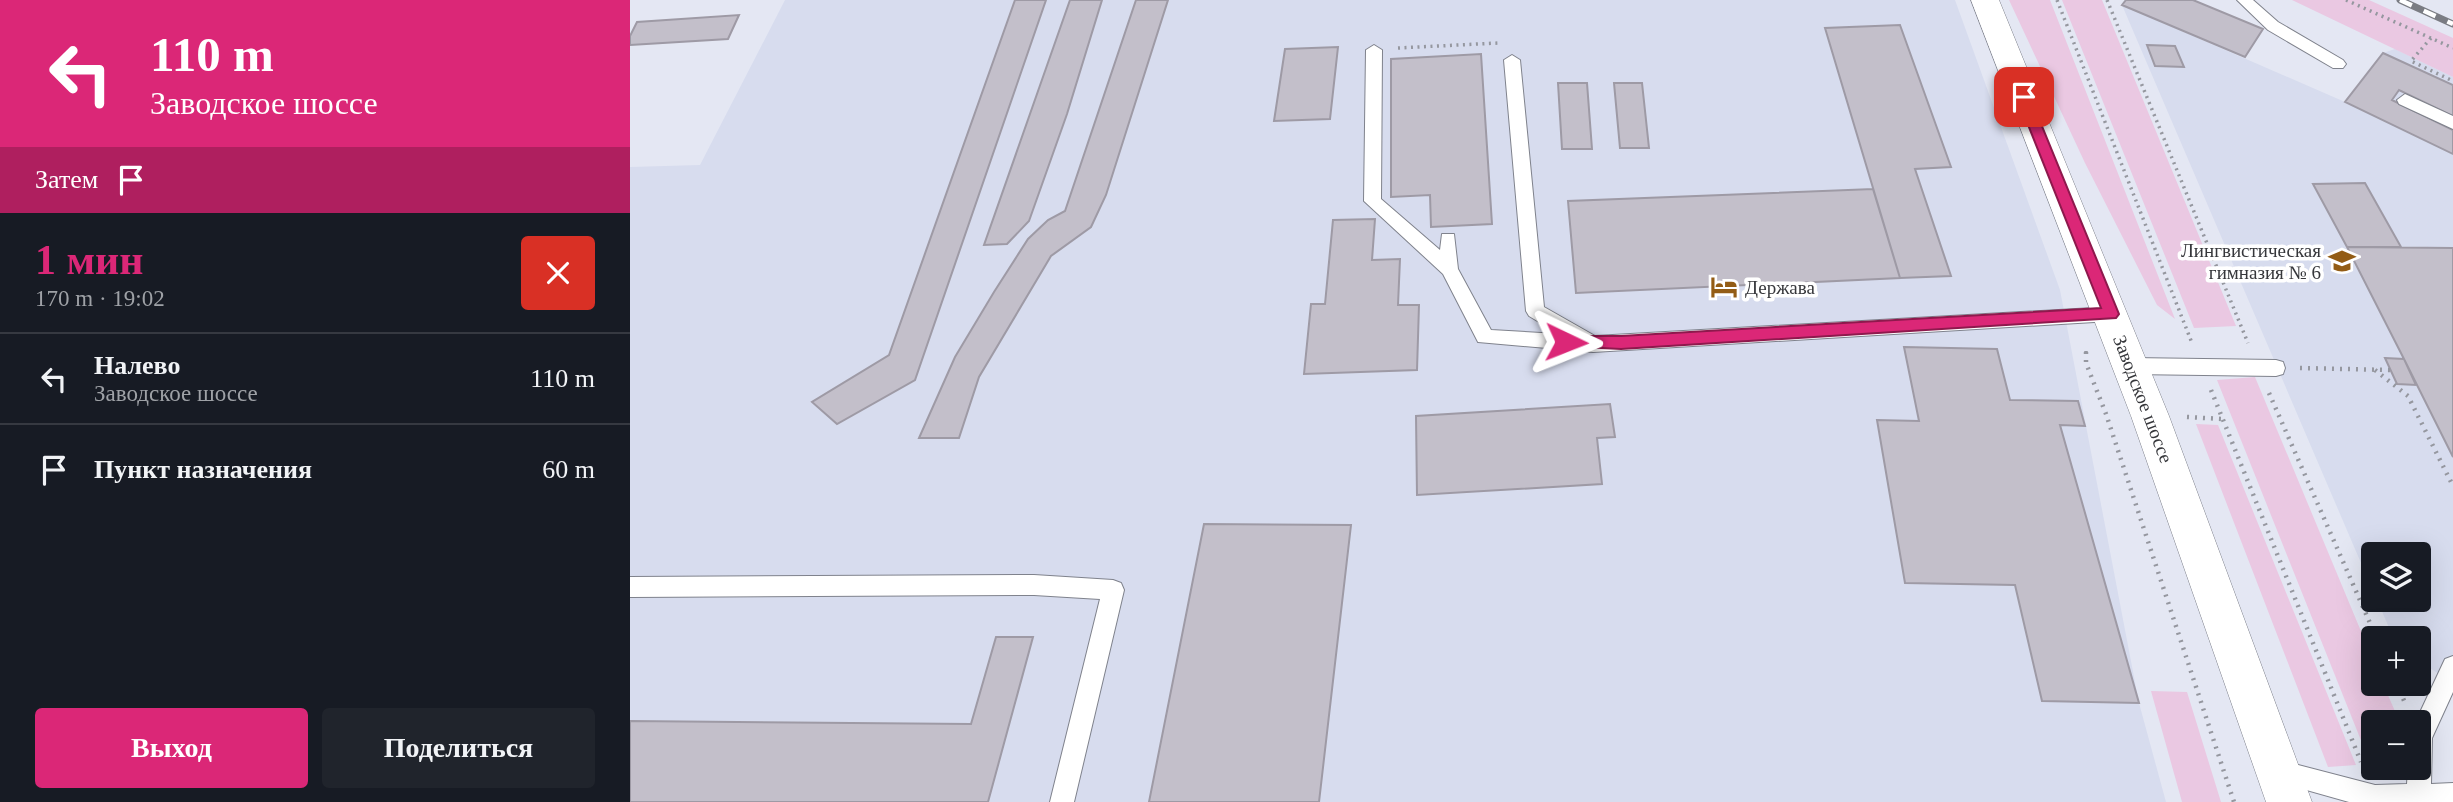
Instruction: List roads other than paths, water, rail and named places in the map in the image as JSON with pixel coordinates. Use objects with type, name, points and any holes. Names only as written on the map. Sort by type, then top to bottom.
[{"type":"street","name":"Заводское шоссе","points":[[1985,0],[2131,366],[2284,787]]},
{"type":"lane","points":[[2244,0],[2273,26],[2338,64]]},
{"type":"lane","points":[[1374,50],[1372,201],[1449,269],[1485,337],[1593,344],[2111,314]]},
{"type":"lane","points":[[1512,60],[1535,311],[1593,344]]},
{"type":"lane","points":[[2405,100],[2453,123]]},
{"type":"lane","points":[[1448,239],[1449,269]]},
{"type":"lane","points":[[2131,366],[2203,369],[2267,367]]},
{"type":"lane","points":[[630,587],[1034,585],[1113,590],[1062,802]]},
{"type":"lane","points":[[2418,795],[2420,737],[2453,667]]},
{"type":"lane","points":[[2284,787],[2375,797],[2453,795]]},
{"type":"railway","points":[[2400,0],[2453,24]]},
{"type":"place","name":"Лингвистическая гимназия № 6","points":[[2342,261]]},
{"type":"place","name":"Держава","points":[[1724,287]]}]
